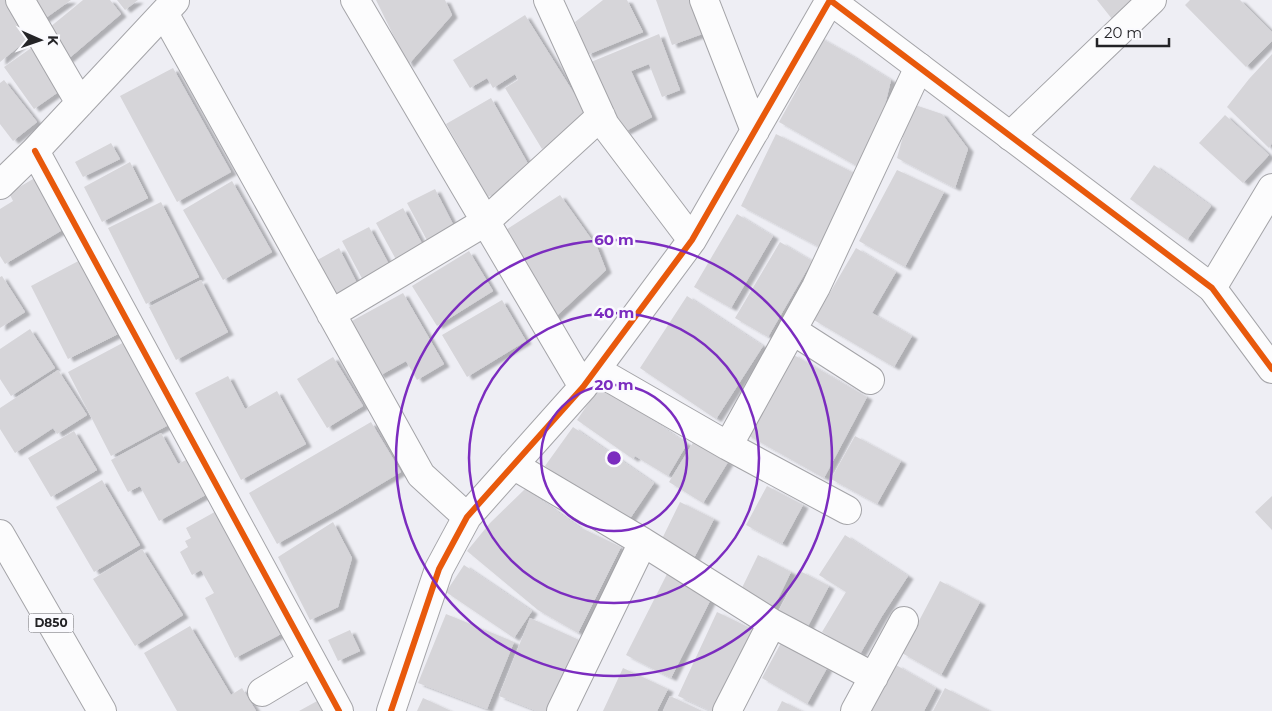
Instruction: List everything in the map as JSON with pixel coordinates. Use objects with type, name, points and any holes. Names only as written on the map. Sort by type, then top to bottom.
[{"type":"street","points":[[20,0],[80,103]]},
{"type":"street","points":[[356,0],[485,222],[589,378],[728,446],[847,510]]},
{"type":"street","points":[[548,0],[605,125],[692,240]]},
{"type":"street","points":[[704,0],[755,131]]},
{"type":"street","points":[[391,711],[439,569],[467,517],[589,378],[692,240],[830,0],[1212,288],[1272,369]]},
{"type":"street","points":[[1010,136],[1152,0]]},
{"type":"street","points":[[0,186],[170,6],[331,314],[421,475],[467,517]]},
{"type":"street","points":[[728,446],[816,287],[919,67]]},
{"type":"street","points":[[331,314],[485,222],[601,116]]},
{"type":"street","points":[[35,151],[339,711]]},
{"type":"street","points":[[1212,288],[1272,188]]},
{"type":"street","points":[[792,330],[870,380]]},
{"type":"street","points":[[513,465],[643,542],[772,623],[874,677]]},
{"type":"street","name":"D850","points":[[0,534],[102,711]]},
{"type":"street","points":[[561,711],[643,542]]},
{"type":"street","points":[[855,711],[904,621]]},
{"type":"street","points":[[727,711],[772,623]]},
{"type":"street","points":[[262,692],[312,662]]},
{"type":"building","points":[[0,0],[8,0],[33,35],[0,62]]},
{"type":"building","points":[[24,0],[71,0],[40,22]]},
{"type":"building","points":[[83,0],[110,0],[121,14],[67,60],[44,32]]},
{"type":"building","points":[[117,0],[138,0],[125,10]]},
{"type":"building","points":[[376,0],[445,0],[452,15],[408,65]]},
{"type":"building","points":[[603,0],[627,0],[643,32],[587,55],[575,22]]},
{"type":"building","points":[[656,0],[694,0],[705,33],[672,45]]},
{"type":"building","points":[[1097,0],[1135,0],[1112,19]]},
{"type":"building","points":[[1190,0],[1240,0],[1272,32],[1272,41],[1246,67],[1185,5]]},
{"type":"building","points":[[525,15],[588,116],[542,149],[505,88],[518,80],[515,74],[493,88],[487,78],[470,88],[453,60]]},
{"type":"building","points":[[659,34],[680,90],[662,97],[649,64],[631,71],[652,117],[624,132],[591,62]]},
{"type":"building","points":[[817,36],[891,80],[879,130],[862,169],[779,122],[799,86]]},
{"type":"building","points":[[34,46],[64,88],[34,109],[4,67]]},
{"type":"building","points":[[1272,54],[1272,143],[1269,148],[1227,107]]},
{"type":"building","points":[[173,68],[231,172],[177,202],[120,96]]},
{"type":"building","points":[[4,80],[37,122],[13,141],[0,124],[0,83]]},
{"type":"building","points":[[491,98],[532,171],[488,197],[446,124]]},
{"type":"building","points":[[912,104],[942,114],[968,149],[955,188],[897,158]]},
{"type":"building","points":[[1225,115],[1269,155],[1243,183],[1199,143]]},
{"type":"building","points":[[776,134],[858,175],[821,248],[741,206]]},
{"type":"building","points":[[111,143],[120,159],[83,177],[75,162]]},
{"type":"building","points":[[130,162],[148,198],[102,222],[84,187]]},
{"type":"building","points":[[1154,165],[1211,206],[1187,240],[1130,199]]},
{"type":"building","points":[[897,170],[944,192],[905,267],[859,241]]},
{"type":"building","points":[[40,175],[69,226],[5,264],[0,256],[0,209],[13,201],[9,193]]},
{"type":"building","points":[[232,181],[272,252],[223,280],[183,210]]},
{"type":"building","points":[[435,189],[457,232],[430,246],[407,203]]},
{"type":"building","points":[[560,195],[597,247],[606,270],[550,322],[501,233]]},
{"type":"building","points":[[161,202],[199,277],[146,304],[108,228]]},
{"type":"building","points":[[403,208],[426,251],[399,265],[376,223]]},
{"type":"building","points":[[737,214],[773,236],[731,308],[694,287]]},
{"type":"building","points":[[369,227],[392,270],[365,284],[342,241]]},
{"type":"building","points":[[780,242],[812,261],[768,337],[735,318]]},
{"type":"building","points":[[339,248],[361,291],[334,306],[312,263]]},
{"type":"building","points":[[856,248],[896,272],[872,313],[912,336],[894,367],[814,320]]},
{"type":"building","points":[[469,251],[493,291],[437,326],[412,286]]},
{"type":"building","points":[[86,257],[124,331],[68,359],[31,286]]},
{"type":"building","points":[[2,276],[25,312],[0,328],[0,277]]},
{"type":"building","points":[[201,280],[228,332],[176,360],[149,307]]},
{"type":"building","points":[[403,293],[444,364],[417,380],[406,361],[379,376],[350,322]]},
{"type":"building","points":[[687,296],[763,346],[716,419],[640,368]]},
{"type":"building","points":[[502,300],[526,341],[467,377],[442,335]]},
{"type":"building","points":[[30,329],[55,368],[11,396],[0,379],[0,349]]},
{"type":"building","points":[[130,339],[174,422],[111,456],[68,372]]},
{"type":"building","points":[[792,354],[867,397],[824,478],[746,434]]},
{"type":"building","points":[[333,357],[363,406],[327,428],[297,379]]},
{"type":"building","points":[[58,370],[87,415],[57,434],[53,428],[15,453],[0,429],[0,408]]},
{"type":"building","points":[[228,376],[245,409],[277,391],[306,444],[241,480],[195,393]]},
{"type":"building","points":[[601,385],[687,444],[668,476],[635,456],[633,459],[577,420]]},
{"type":"building","points":[[371,422],[401,472],[277,544],[249,493]]},
{"type":"building","points":[[573,427],[654,483],[627,523],[545,466]]},
{"type":"building","points":[[74,431],[97,470],[51,497],[28,458]]},
{"type":"building","points":[[161,433],[178,464],[190,458],[209,493],[159,521],[140,486],[128,492],[111,460]]},
{"type":"building","points":[[855,436],[901,461],[877,504],[831,479]]},
{"type":"building","points":[[694,441],[728,462],[703,503],[669,482]]},
{"type":"building","points":[[102,480],[140,545],[94,572],[56,507]]},
{"type":"building","points":[[767,486],[803,505],[782,544],[746,525]]},
{"type":"building","points":[[525,489],[579,527],[621,547],[578,633],[538,610],[467,551],[490,523]]},
{"type":"building","points":[[1272,496],[1272,530],[1255,512]]},
{"type":"building","points":[[680,502],[714,519],[693,560],[660,543]]},
{"type":"building","points":[[220,509],[285,632],[235,658],[205,598],[214,593],[201,570],[192,575],[180,552],[188,547],[185,541],[191,538],[186,528]]},
{"type":"building","points":[[333,522],[352,558],[338,607],[310,620],[278,557]]},
{"type":"building","points":[[845,535],[908,576],[860,654],[822,632],[846,592],[819,575]]},
{"type":"building","points":[[142,549],[183,615],[135,646],[93,579]]},
{"type":"building","points":[[758,555],[791,572],[771,613],[738,596]]},
{"type":"building","points":[[464,565],[532,611],[514,638],[446,592]]},
{"type":"building","points":[[800,571],[829,586],[807,628],[778,612]]},
{"type":"building","points":[[667,574],[712,597],[671,678],[626,655]]},
{"type":"building","points":[[940,581],[980,602],[941,675],[902,653]]},
{"type":"building","points":[[717,612],[754,630],[716,711],[711,711],[678,696]]},
{"type":"building","points":[[446,614],[514,642],[487,709],[418,683]]},
{"type":"building","points":[[530,618],[579,640],[551,711],[537,711],[499,696]]},
{"type":"building","points":[[190,626],[231,695],[242,688],[256,711],[177,711],[144,653]]},
{"type":"building","points":[[350,630],[360,651],[338,661],[328,640]]},
{"type":"building","points":[[781,643],[827,668],[807,704],[762,678]]},
{"type":"building","points":[[896,665],[936,688],[924,711],[871,711]]},
{"type":"building","points":[[623,668],[668,689],[657,711],[603,711]]},
{"type":"building","points":[[945,688],[990,711],[933,711]]},
{"type":"building","points":[[670,696],[702,711],[663,711]]},
{"type":"building","points":[[423,698],[451,711],[417,711]]},
{"type":"building","points":[[319,700],[325,711],[299,711]]},
{"type":"building","points":[[782,701],[802,711],[777,711]]},
{"type":"cycle path","points":[[391,711],[439,569],[467,517],[583,387],[692,240],[830,0],[1212,288],[1272,369]]},
{"type":"cycle path","points":[[35,151],[339,711]]}]
